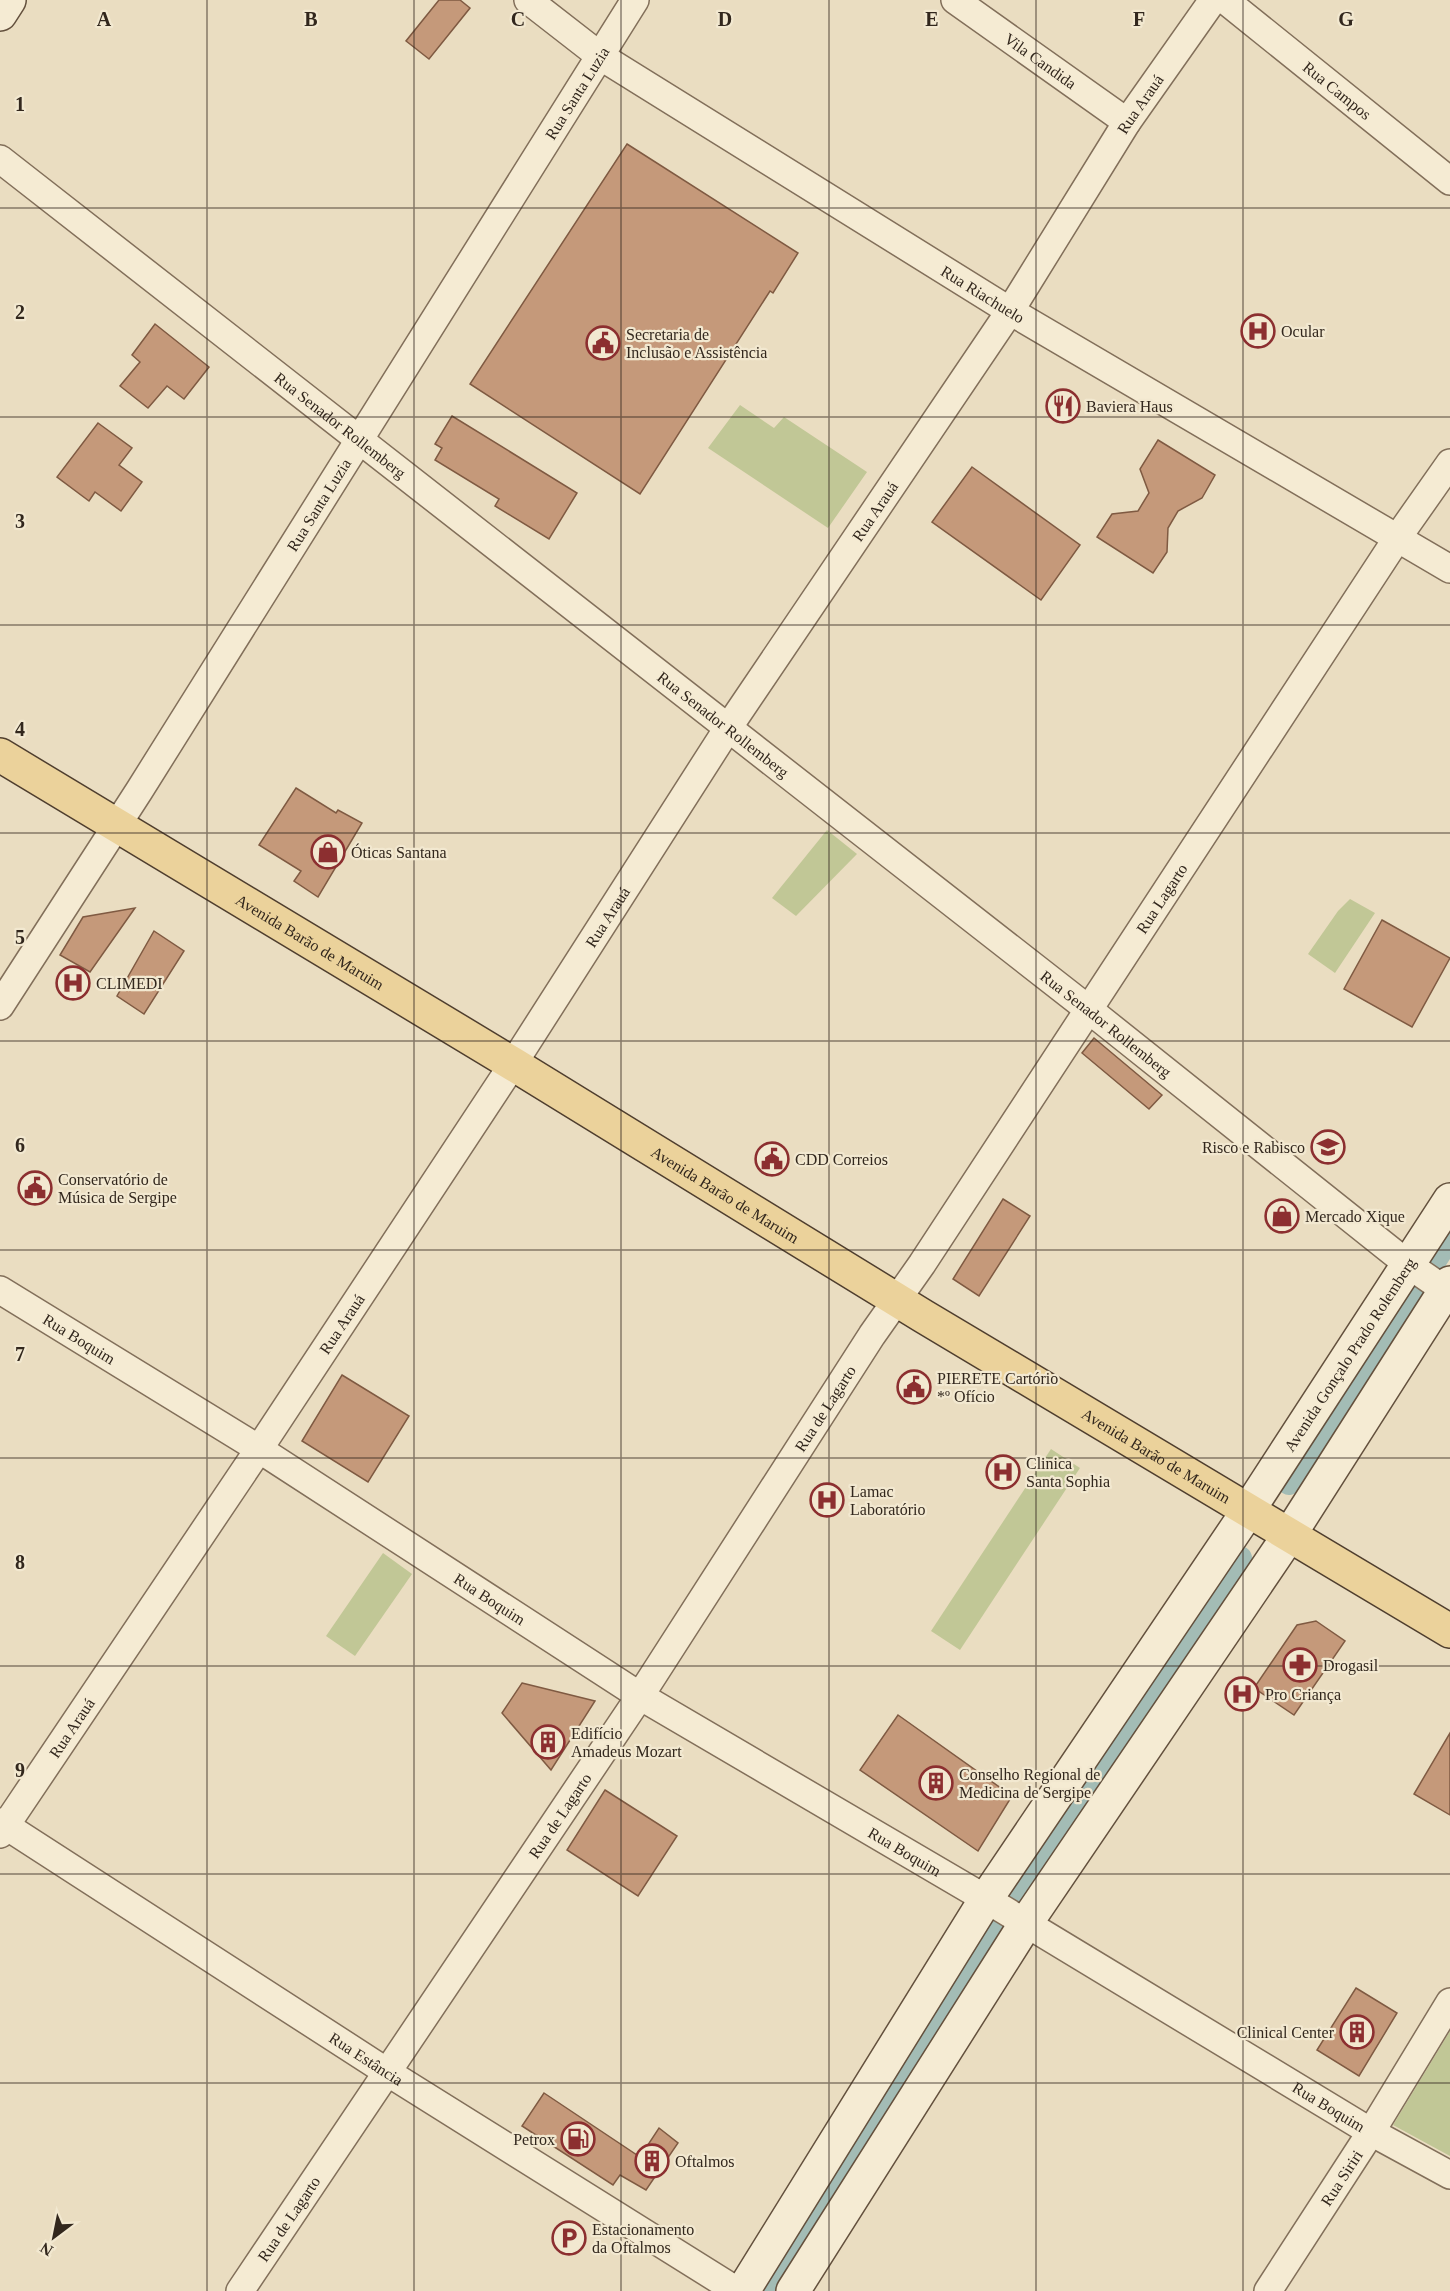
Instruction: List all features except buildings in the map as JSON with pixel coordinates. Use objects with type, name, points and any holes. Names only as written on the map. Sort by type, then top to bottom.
[{"type":"main road","name":"Avenida Barão de Maruim","points":[[0,754],[897,1299],[1244,1516],[1450,1631]]},
{"type":"street","points":[[0,14],[9,0]]},
{"type":"street","name":"Rua Riachuelo","points":[[528,0],[600,56],[1010,311],[1450,569]]},
{"type":"street","name":"Rua Santa Luzia","points":[[0,1006],[635,0]]},
{"type":"street","name":"Vila Candida","points":[[955,0],[1127,122]]},
{"type":"street","name":"Rua Arauá","points":[[2,1827],[259,1449],[513,1064],[728,728],[1010,311],[1127,122],[1213,0]]},
{"type":"street","name":"Rua Campos","points":[[1225,0],[1450,181]]},
{"type":"street","name":"Rua Senador Rollemberg","points":[[0,159],[1431,1278]]},
{"type":"street","name":"Rua Lagarto","points":[[872,1335],[1398,537],[1450,463]]},
{"type":"street","name":"Avenida Gonçalo Prado Rolemberg","points":[[1006,1911],[1285,1540],[1431,1278],[1450,1200]]},
{"type":"street","name":"Avenida Gonçalo Prado Rolemberg","points":[[1006,1911],[1244,1516],[1431,1278]]},
{"type":"street","name":"Rua Boquim","points":[[0,1290],[259,1449],[640,1696],[1006,1911],[1371,2132],[1450,2175]]},
{"type":"street","name":"Rua de Lagarto","points":[[240,2291],[640,1696],[872,1335]]},
{"type":"street","name":"Rua Estância","points":[[2,1827],[737,2291]]},
{"type":"street","points":[[743,2291],[1006,1911]]},
{"type":"street","points":[[793,2291],[1006,1911]]},
{"type":"street","name":"Rua Siriri","points":[[1268,2291],[1371,2132],[1450,2002]]},
{"type":"green space","points":[[740,405],[774,428],[784,417],[867,472],[828,528],[708,448]]},
{"type":"green space","points":[[827,830],[857,854],[796,916],[772,898]]},
{"type":"green space","points":[[1350,899],[1375,913],[1335,973],[1308,954],[1338,911]]},
{"type":"green space","points":[[1051,1449],[1080,1468],[960,1650],[931,1631]]},
{"type":"green space","points":[[383,1553],[412,1574],[355,1656],[326,1636]]},
{"type":"green space","points":[[1450,2031],[1450,2156],[1393,2125]]},
{"type":"waterway","points":[[1289,1483],[1450,1237]]},
{"type":"waterway","points":[[771,2291],[986,1951],[1240,1558]]},
{"type":"place","name":"Ocular","points":[[1258,331]]},
{"type":"place","name":"Secretaria de Inclusão e Assistência","points":[[603,343]]},
{"type":"place","name":"Baviera Haus","points":[[1063,406]]},
{"type":"place","name":"Óticas Santana","points":[[328,852]]},
{"type":"place","name":"CLIMEDI","points":[[73,983]]},
{"type":"place","name":"Risco e Rabisco","points":[[1328,1147]]},
{"type":"place","name":"CDD Correios","points":[[772,1159]]},
{"type":"place","name":"Conservatório de Música de Sergipe","points":[[35,1188]]},
{"type":"place","name":"Mercado Xique","points":[[1282,1216]]},
{"type":"place","name":"PIERETE Cartório *º Ofício","points":[[914,1387]]},
{"type":"place","name":"Clinica Santa Sophia","points":[[1003,1472]]},
{"type":"place","name":"Lamac Laboratório","points":[[827,1500]]},
{"type":"place","name":"Drogasil","points":[[1300,1665]]},
{"type":"place","name":"Pro Criança","points":[[1242,1694]]},
{"type":"place","name":"Edifício Amadeus Mozart","points":[[548,1742]]},
{"type":"place","name":"Conselho Regional de Medicina de Sergipe","points":[[936,1783]]},
{"type":"place","name":"Clinical Center","points":[[1357,2032]]},
{"type":"place","name":"Petrox","points":[[578,2139]]},
{"type":"place","name":"Oftalmos","points":[[652,2161]]},
{"type":"place","name":"Estacionamento da Oftalmos","points":[[569,2238]]}]
